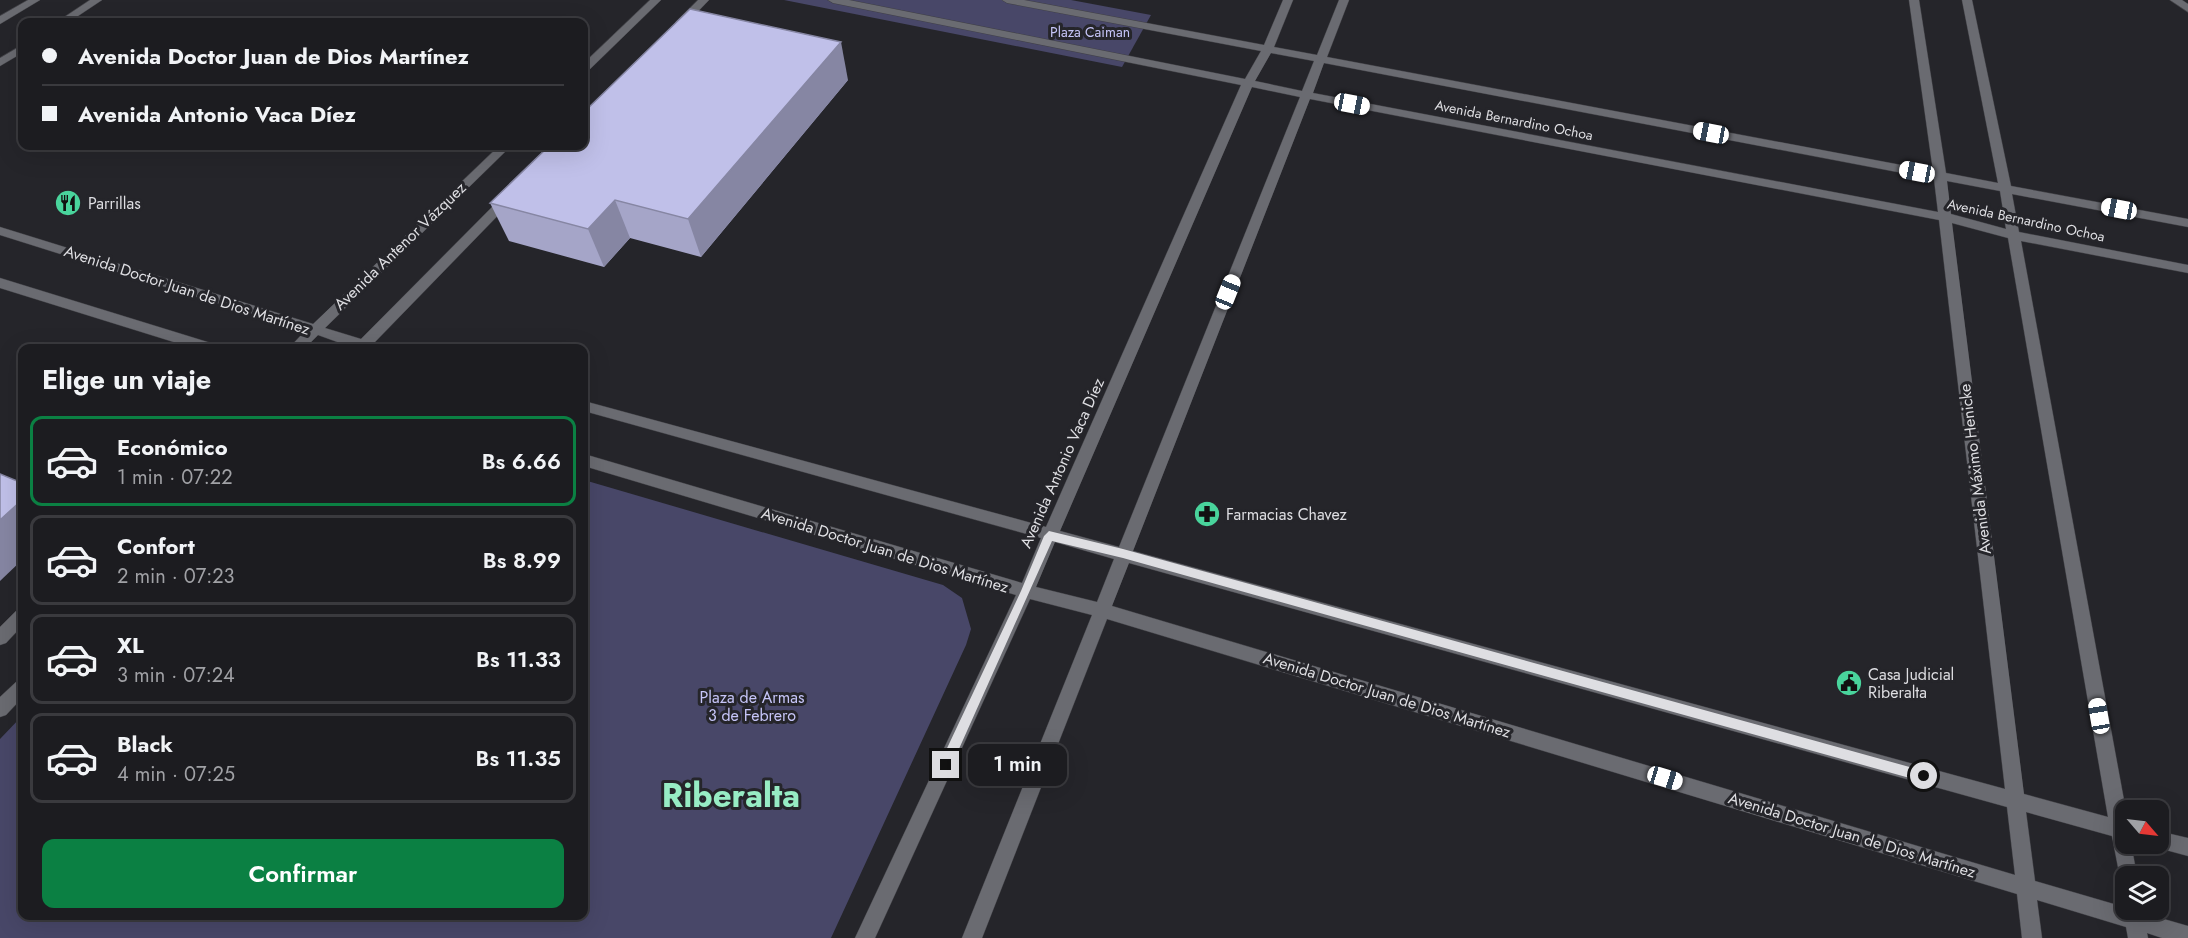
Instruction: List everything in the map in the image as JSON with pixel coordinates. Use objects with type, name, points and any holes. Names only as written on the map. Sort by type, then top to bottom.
[{"type":"street","points":[[0,21],[35,0]]},
{"type":"street","points":[[68,18],[97,0]]},
{"type":"street","points":[[588,65],[656,0]]},
{"type":"street","points":[[672,33],[704,0]]},
{"type":"street","name":"Avenida Bernardino Ochoa","points":[[833,0],[1306,95],[1945,217],[2012,235],[2188,269]]},
{"type":"street","name":"Avenida Bernardino Ochoa","points":[[1007,0],[2188,223]]},
{"type":"street","name":"Avenida Antonio Vaca Díez","points":[[865,938],[1026,591],[1248,83],[1268,48],[1288,0]]},
{"type":"street","points":[[972,938],[1306,95],[1323,59],[1344,0]]},
{"type":"street","name":"Avenida Máximo Henicke","points":[[1914,0],[1940,176],[2032,938]]},
{"type":"street","points":[[1967,0],[2005,187],[2116,800]]},
{"type":"street","points":[[2175,0],[2188,9]]},
{"type":"street","points":[[0,63],[18,51]]},
{"type":"street","name":"Avenida Antenor Vázquez","points":[[300,344],[501,150]]},
{"type":"street","points":[[369,344],[519,187]]},
{"type":"street","name":"Avenida Doctor Juan de Dios Martínez","points":[[0,231],[357,344]]},
{"type":"street","points":[[0,282],[196,344]]},
{"type":"street","points":[[588,407],[2115,829]]},
{"type":"street","name":"Avenida Doctor Juan de Dios Martínez","points":[[588,461],[1026,591],[1102,610],[2025,886],[2136,923],[2188,936]]},
{"type":"street","points":[[0,638],[18,620]]},
{"type":"street","points":[[0,710],[18,691]]},
{"type":"street","points":[[2169,843],[2188,847]]},
{"type":"green space","name":"Plaza Caiman","points":[[784,0],[1071,0],[1151,15],[1122,67]]},
{"type":"green space","name":"Plaza de Armas 3 de Febrero","points":[[588,481],[943,585],[962,598],[971,629],[966,645],[831,938],[0,938],[0,739],[18,720],[18,920],[588,920]]},
{"type":"building","points":[[690,9],[841,42],[688,219],[615,200],[588,229],[490,203],[545,150],[588,150],[588,108]]},
{"type":"building","points":[[0,474],[18,481],[18,504],[0,520]]},
{"type":"place","name":"Parrillas","points":[[68,203]]},
{"type":"place","name":"Farmacias Chavez","points":[[1207,514]]},
{"type":"place","name":"Casa Judicial Riberalta","points":[[1849,683]]},
{"type":"district","name":"Riberalta","points":[[731,795]]},
{"type":"route","points":[[946,765],[1049,536],[1123,554],[1924,776]]}]
